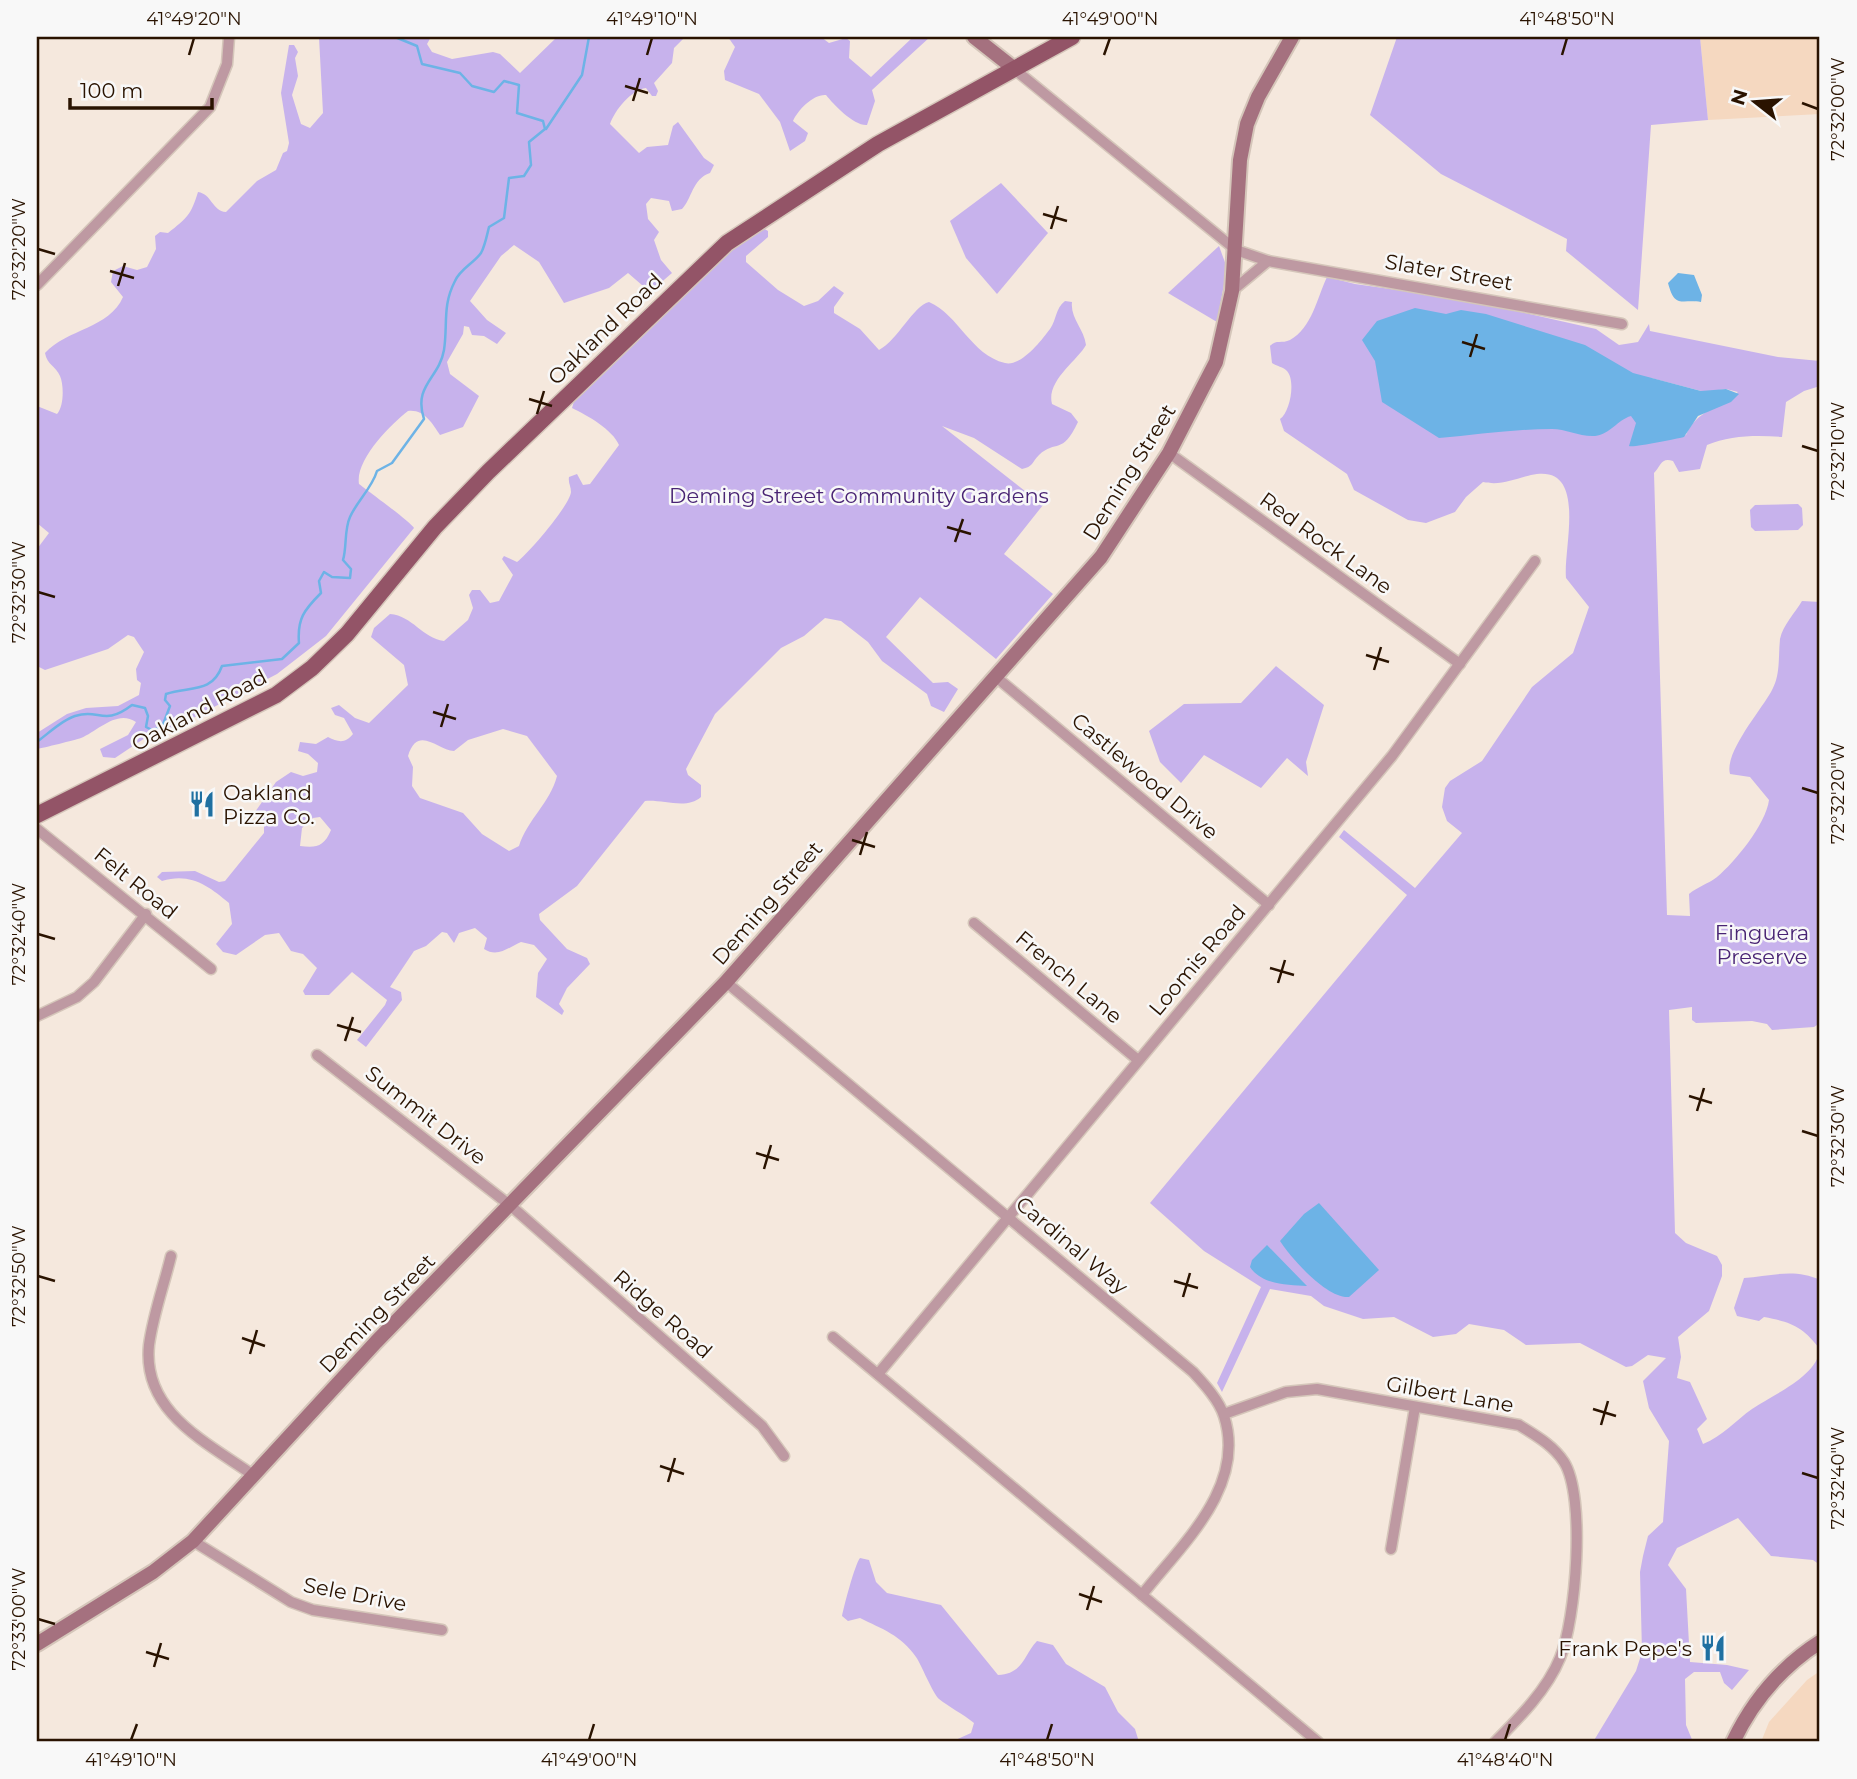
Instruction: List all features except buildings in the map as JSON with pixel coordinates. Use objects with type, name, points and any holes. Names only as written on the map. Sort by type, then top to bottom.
[{"type":"main road","name":"Oakland Road","points":[[37,815],[240,715],[276,695],[312,668],[347,634],[435,527],[488,472],[727,243],[834,172],[1012,67],[1072,37]]},
{"type":"street","points":[[37,285],[209,107],[227,64],[229,37]]},
{"type":"street","points":[[974,37],[1012,67]]},
{"type":"street","name":"Deming Street","points":[[37,1644],[153,1573],[193,1541],[371,1348],[726,982],[1101,557],[1169,453],[1216,362],[1232,291],[1236,250],[1235,211],[1247,124],[1258,97],[1292,37]]},
{"type":"street","name":"Slater Street","points":[[1012,67],[1236,250],[1268,261],[1622,324]]},
{"type":"street","points":[[1232,291],[1268,261]]},
{"type":"street","name":"Red Rock Lane","points":[[1169,453],[1460,664]]},
{"type":"street","name":"Loomis Road","points":[[878,1374],[1392,756],[1535,561]]},
{"type":"street","name":"Castlewood Drive","points":[[996,677],[1269,905]]},
{"type":"street","name":"Felt Road","points":[[37,829],[146,914],[211,969]]},
{"type":"street","points":[[37,1016],[77,997],[94,982],[146,914]]},
{"type":"street","name":"French Lane","points":[[975,923],[1138,1060]]},
{"type":"street","name":"Cardinal Way","points":[[726,982],[1193,1372],[1224,1415]]},
{"type":"street","name":"Summit Drive","points":[[317,1055],[511,1206]]},
{"type":"street","name":"Ridge Road","points":[[511,1206],[762,1426],[784,1456]]},
{"type":"street","points":[[171,1256],[149,1345],[150,1379],[160,1402],[179,1424],[253,1475]]},
{"type":"street","points":[[833,1337],[1318,1742]]},
{"type":"street","name":"Gilbert Lane","points":[[1224,1415],[1286,1392],[1317,1389],[1519,1425],[1544,1440],[1565,1463],[1573,1495],[1576,1598],[1570,1632],[1548,1681],[1495,1742]]},
{"type":"street","points":[[1391,1549],[1415,1407]]},
{"type":"street","points":[[1142,1595],[1213,1504],[1227,1462],[1224,1415]]},
{"type":"street","name":"Sele Drive","points":[[193,1541],[291,1602],[313,1610],[442,1629]]},
{"type":"street","points":[[1733,1742],[1746,1717],[1770,1684],[1794,1661],[1820,1642]]},
{"type":"shaded area","points":[[1700,37],[1820,37],[1820,114],[1708,120]]},
{"type":"shaded area","points":[[1820,1671],[1820,1742],[1761,1742],[1769,1722],[1807,1680]]},
{"type":"green space","points":[[319,37],[431,37],[427,44],[432,52],[452,59],[493,52],[500,54],[520,73],[557,37],[685,37],[674,48],[672,63],[654,83],[658,91],[656,96],[652,96],[646,88],[635,92],[620,107],[610,124],[639,153],[647,147],[668,145],[673,126],[678,122],[704,158],[714,165],[710,173],[696,184],[682,209],[672,211],[669,201],[651,198],[646,204],[648,219],[659,232],[654,240],[661,260],[672,273],[650,292],[628,273],[609,288],[564,303],[539,262],[514,245],[501,256],[470,301],[487,320],[506,333],[497,344],[484,336],[472,335],[469,327],[464,326],[463,334],[447,362],[450,374],[479,396],[463,427],[440,435],[431,422],[419,412],[408,411],[384,433],[368,454],[359,475],[359,484],[414,528],[326,636],[277,674],[193,718],[178,729],[154,732],[115,758],[103,757],[100,749],[128,735],[136,722],[122,718],[108,722],[81,738],[37,749],[37,733],[67,714],[86,708],[118,706],[139,695],[141,683],[137,680],[136,669],[144,652],[134,637],[128,635],[108,649],[45,670],[37,666],[37,549],[49,533],[37,523],[37,406],[57,414],[63,396],[60,376],[45,353],[65,338],[98,322],[117,307],[123,297],[111,282],[113,271],[123,266],[137,270],[147,267],[156,249],[155,236],[160,232],[168,233],[184,220],[198,192],[203,193],[218,209],[226,212],[257,181],[276,170],[289,143],[281,93],[289,45],[294,45],[298,52],[295,58],[298,76],[292,95],[301,124],[310,128],[323,113]]},
{"type":"green space","points":[[728,37],[821,37],[829,43],[846,38],[850,41],[849,58],[871,77],[913,37],[930,37],[872,90],[875,101],[867,125],[850,119],[826,95],[821,95],[806,104],[795,117],[793,121],[808,133],[805,141],[790,151],[780,122],[759,94],[725,80],[724,71],[735,47]]},
{"type":"green space","points":[[1397,37],[1700,37],[1708,120],[1651,125],[1638,310],[1566,251],[1567,239],[1441,174],[1370,115]]},
{"type":"green space","points":[[1001,183],[1048,233],[997,294],[966,258],[950,221]]},
{"type":"green space","name":"Deming Street Community Gardens","points":[[763,228],[768,231],[768,237],[746,256],[746,262],[778,290],[804,306],[818,301],[834,286],[844,293],[834,307],[834,313],[860,329],[879,350],[893,339],[917,310],[929,302],[949,316],[983,352],[993,359],[1011,363],[1024,357],[1041,340],[1065,301],[1072,302],[1073,313],[1086,345],[1058,379],[1051,396],[1052,404],[1071,413],[1078,422],[1068,439],[1045,450],[1030,466],[1022,469],[974,438],[942,426],[1043,505],[1004,554],[1053,594],[996,659],[920,597],[886,637],[933,683],[948,682],[958,689],[944,712],[931,706],[927,694],[882,661],[868,642],[841,621],[825,618],[804,636],[781,648],[715,714],[686,769],[688,775],[701,785],[701,797],[689,803],[645,801],[577,886],[539,914],[540,920],[567,949],[587,958],[590,964],[567,988],[559,1004],[564,1011],[562,1015],[536,997],[538,973],[547,959],[534,945],[521,942],[503,951],[494,952],[484,949],[487,938],[475,928],[459,933],[454,943],[447,933],[442,932],[426,946],[414,951],[390,987],[401,992],[402,1000],[366,1047],[357,1040],[387,1000],[352,972],[329,995],[305,995],[303,991],[317,968],[303,954],[291,951],[279,933],[265,935],[236,955],[223,952],[216,944],[232,924],[229,903],[198,882],[181,878],[162,881],[157,877],[162,872],[195,871],[219,882],[225,881],[264,833],[264,823],[255,812],[276,782],[291,772],[303,776],[317,772],[318,763],[308,754],[298,751],[300,742],[316,744],[328,737],[341,741],[353,734],[344,718],[335,715],[331,708],[339,705],[355,718],[369,723],[408,685],[404,665],[371,637],[374,628],[390,614],[405,619],[430,636],[444,641],[468,620],[473,608],[469,595],[472,590],[480,590],[490,603],[499,601],[513,575],[502,559],[504,556],[517,562],[548,529],[564,507],[571,492],[569,477],[577,474],[583,485],[590,484],[619,445],[605,429],[572,408],[575,398],[727,247]],"holes":[[[503,729],[527,736],[557,776],[554,786],[527,828],[519,846],[509,851],[482,834],[463,813],[420,798],[412,786],[413,767],[408,756],[412,747],[423,740],[454,751],[468,740]],[[320,817],[331,830],[325,840],[315,846],[300,846],[302,828],[313,818]]]},
{"type":"green space","points":[[1219,246],[1227,268],[1217,322],[1168,293]]},
{"type":"green space","name":"Finguera Preserve","points":[[1327,277],[1355,284],[1468,300],[1596,329],[1619,345],[1638,342],[1649,324],[1650,331],[1778,357],[1820,361],[1820,386],[1804,391],[1786,402],[1782,437],[1744,436],[1725,439],[1707,445],[1700,469],[1679,472],[1673,461],[1666,460],[1654,473],[1667,915],[1690,916],[1689,894],[1714,879],[1741,852],[1767,810],[1769,800],[1750,777],[1730,774],[1732,755],[1774,686],[1778,673],[1780,639],[1784,629],[1802,601],[1820,602],[1820,1023],[1814,1027],[1772,1030],[1767,1024],[1752,1021],[1696,1023],[1692,1020],[1692,1007],[1669,1010],[1675,1233],[1686,1243],[1717,1256],[1722,1265],[1722,1276],[1709,1311],[1678,1337],[1681,1357],[1677,1378],[1690,1382],[1707,1419],[1697,1429],[1703,1444],[1802,1377],[1817,1359],[1820,1349],[1820,1565],[1813,1560],[1771,1556],[1738,1518],[1677,1548],[1668,1565],[1686,1589],[1690,1662],[1749,1670],[1732,1690],[1724,1683],[1720,1672],[1694,1672],[1685,1679],[1686,1725],[1693,1742],[1593,1742],[1636,1671],[1642,1652],[1640,1572],[1648,1536],[1663,1522],[1669,1441],[1649,1408],[1643,1381],[1666,1358],[1648,1355],[1626,1367],[1580,1343],[1526,1345],[1504,1330],[1469,1324],[1456,1334],[1433,1337],[1394,1317],[1363,1319],[1324,1306],[1311,1296],[1270,1289],[1222,1392],[1217,1383],[1261,1287],[1204,1251],[1150,1203],[1407,895],[1339,837],[1344,830],[1415,888],[1462,833],[1447,821],[1442,807],[1445,788],[1450,781],[1482,761],[1532,687],[1573,653],[1589,607],[1566,578],[1569,528],[1567,494],[1561,481],[1549,474],[1531,475],[1502,483],[1483,482],[1466,497],[1455,512],[1426,523],[1408,520],[1354,490],[1347,474],[1284,431],[1280,419],[1287,410],[1291,382],[1286,370],[1272,363],[1270,346],[1290,340],[1304,328]],"holes":[[[1651,378],[1705,392],[1726,389],[1738,392],[1702,415],[1686,435],[1654,442]]]},
{"type":"green space","points":[[1798,504],[1802,508],[1803,525],[1798,530],[1755,531],[1751,527],[1750,510],[1755,505]]},
{"type":"green space","points":[[1276,666],[1324,705],[1306,762],[1308,776],[1287,758],[1261,788],[1204,755],[1181,783],[1160,762],[1149,731],[1184,704],[1241,703]]},
{"type":"green space","points":[[1801,1274],[1820,1280],[1820,1349],[1808,1335],[1790,1324],[1764,1317],[1759,1321],[1737,1316],[1734,1308],[1744,1278]]},
{"type":"green space","points":[[860,1558],[869,1560],[876,1582],[887,1593],[941,1605],[998,1675],[1007,1674],[1018,1667],[1037,1641],[1053,1645],[1066,1664],[1105,1687],[1118,1712],[1135,1729],[1139,1742],[951,1742],[971,1733],[974,1723],[939,1699],[910,1649],[891,1633],[860,1618],[848,1621],[842,1616]]},
{"type":"water","points":[[1678,273],[1694,275],[1702,295],[1701,302],[1680,301],[1673,297],[1668,283]]},
{"type":"water","points":[[1415,308],[1446,314],[1461,310],[1486,314],[1585,345],[1633,373],[1701,391],[1726,389],[1739,394],[1731,402],[1698,416],[1684,437],[1638,446],[1629,446],[1636,423],[1631,416],[1605,433],[1595,436],[1552,429],[1439,438],[1382,402],[1375,361],[1362,340],[1377,321]]},
{"type":"water","points":[[1319,1203],[1379,1270],[1349,1297],[1340,1296],[1320,1285],[1280,1241],[1304,1214]]},
{"type":"water","points":[[1267,1245],[1307,1286],[1268,1281],[1255,1273],[1250,1267],[1252,1260]]},
{"type":"waterway","points":[[37,746],[38,741],[70,718],[83,714],[114,715],[132,705],[145,708],[148,716],[146,727],[152,730],[162,727],[170,706],[165,700],[166,694],[206,685],[218,675],[222,666],[282,659],[299,643],[301,621],[306,610],[321,593],[319,581],[324,572],[332,577],[350,578],[351,569],[343,560],[350,517],[377,471],[392,463],[424,419],[422,398],[444,350],[451,290],[460,273],[481,253],[489,227],[504,218],[509,178],[524,176],[531,165],[529,142],[545,129],[543,121],[517,113],[519,85],[504,81],[494,92],[472,86],[460,73],[422,64],[417,46],[395,37]]},
{"type":"waterway","points":[[546,129],[582,75],[589,37]]},
{"type":"place","name":"Oakland Pizza Co.","points":[[202,804]]},
{"type":"place","name":"Frank Pepe's","points":[[1713,1648]]}]
